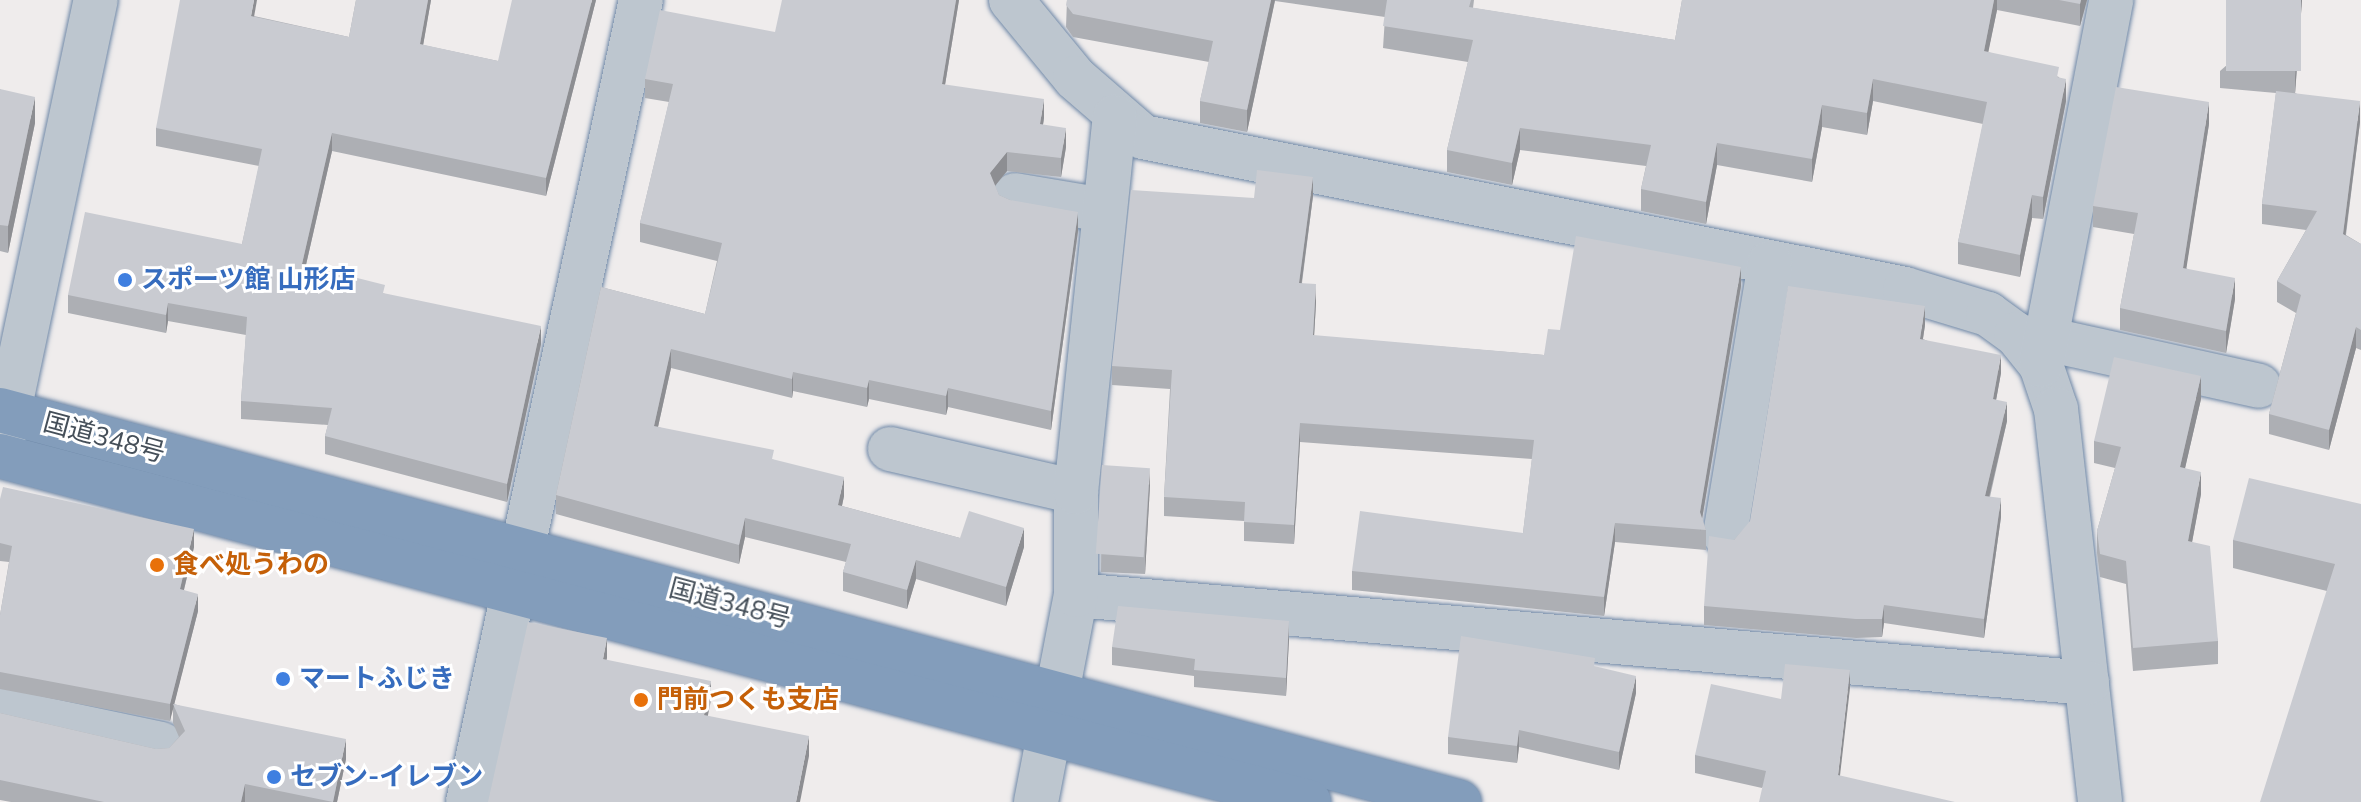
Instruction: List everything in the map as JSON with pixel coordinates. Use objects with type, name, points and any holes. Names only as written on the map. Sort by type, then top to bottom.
[{"type":"highway","name":"国道348号","points":[[2,433],[518,548],[1058,713],[1309,802]]},
{"type":"highway","name":"国道348号","points":[[2,433],[510,589],[1459,802]]},
{"type":"street","points":[[2,433],[96,0]]},
{"type":"street","points":[[468,802],[518,548],[641,0]]},
{"type":"street","points":[[1011,0],[1115,117],[1143,137],[1188,151],[1905,289],[1988,314],[2044,352],[2259,386]]},
{"type":"street","points":[[2100,802],[2056,409],[2044,352],[2111,0]]},
{"type":"street","points":[[1036,802],[1058,713],[1076,595],[1076,492],[1115,117]]},
{"type":"street","points":[[1015,195],[1104,210]]},
{"type":"street","points":[[1725,535],[1770,263]]},
{"type":"street","points":[[890,449],[1076,492]]},
{"type":"street","points":[[1076,595],[2087,683]]},
{"type":"street","points":[[0,710],[161,744]]},
{"type":"building","points":[[180,0],[254,0],[251,16],[349,37],[356,0],[428,0],[420,44],[498,61],[512,0],[592,0],[546,178],[332,133],[302,264],[385,285],[383,293],[541,326],[507,484],[325,436],[332,408],[241,401],[247,317],[168,303],[166,315],[68,295],[85,212],[242,244],[262,149],[156,128]]},
{"type":"building","points":[[782,0],[956,0],[942,84],[1044,99],[1040,124],[1066,128],[1061,158],[1007,152],[990,173],[999,195],[1010,200],[1078,212],[1051,411],[948,388],[946,396],[869,380],[867,388],[793,372],[792,379],[671,349],[654,426],[774,450],[772,459],[844,477],[838,505],[960,538],[969,511],[1024,528],[1006,587],[916,560],[907,590],[843,572],[851,544],[745,518],[739,545],[556,495],[601,287],[705,314],[722,243],[640,223],[673,84],[645,79],[660,10],[775,32]]},
{"type":"building","points":[[1067,0],[1271,0],[1247,110],[1200,101],[1213,41],[1073,14],[1066,5]]},
{"type":"building","points":[[1387,0],[1471,0],[1469,7],[1675,40],[1682,0],[1994,0],[1984,51],[2059,67],[2057,77],[2066,79],[2043,197],[2032,195],[2020,255],[1958,242],[1987,102],[1873,79],[1867,113],[1822,105],[1812,159],[1717,143],[1706,202],[1641,189],[1651,145],[1520,128],[1512,163],[1447,150],[1473,40],[1383,26]]},
{"type":"building","points":[[2059,0],[2081,0],[2080,4]]},
{"type":"building","points":[[2226,0],[2301,0],[2301,71],[2226,71]]},
{"type":"building","points":[[2116,87],[2209,102],[2183,268],[2235,278],[2226,331],[2120,308],[2138,213],[2093,206]]},
{"type":"building","points":[[0,89],[35,97],[8,226],[0,225]]},
{"type":"building","points":[[2276,91],[2360,101],[2343,234],[2361,244],[2361,330],[2356,327],[2329,430],[2269,414],[2301,295],[2277,281],[2317,211],[2262,204]]},
{"type":"building","points":[[1257,170],[1313,177],[1299,283],[1316,284],[1313,335],[1544,355],[1548,329],[1560,330],[1576,236],[1741,267],[1700,512],[1706,530],[1615,523],[1604,597],[1352,571],[1360,511],[1523,533],[1534,440],[1300,423],[1294,525],[1244,522],[1245,502],[1164,497],[1172,370],[1112,366],[1131,190],[1254,198]]},
{"type":"building","points":[[1788,286],[1925,306],[1920,339],[2001,355],[1993,399],[2007,402],[1985,496],[2001,498],[1984,619],[1884,605],[1882,619],[1704,606],[1709,536],[1734,540],[1750,521]]},
{"type":"building","points":[[2114,357],[2201,376],[2180,467],[2201,472],[2188,541],[2210,546],[2218,641],[2133,648],[2126,561],[2100,554],[2097,531],[2121,447],[2094,441]]},
{"type":"building","points":[[1102,465],[1150,468],[1144,557],[1096,554]]},
{"type":"building","points":[[2249,478],[2361,504],[2361,802],[2260,802],[2335,564],[2233,540]]},
{"type":"building","points":[[3,487],[194,529],[180,589],[198,594],[170,704],[0,672],[0,615],[12,546],[0,543]]},
{"type":"building","points":[[1118,606],[1289,621],[1286,678],[1194,670],[1195,659],[1112,647]]},
{"type":"building","points":[[528,622],[607,638],[603,659],[711,681],[704,715],[809,736],[796,802],[488,802]]},
{"type":"building","points":[[1461,636],[1595,658],[1594,666],[1636,676],[1619,752],[1519,730],[1517,746],[1448,737]]},
{"type":"building","points":[[1785,664],[1850,670],[1838,775],[1955,802],[1759,802],[1766,771],[1695,755],[1711,684],[1781,699]]},
{"type":"building","points":[[173,704],[346,739],[333,802],[245,784],[241,802],[104,802],[0,780],[0,713],[156,749],[169,748],[185,731]]},
{"type":"place","name":"スポーツ館 山形店","points":[[125,280]]},
{"type":"place","name":"食べ処うわの","points":[[157,565]]},
{"type":"place","name":"マートふじき","points":[[283,679]]},
{"type":"place","name":"門前つくも支店","points":[[641,700]]},
{"type":"place","name":"セブン-イレブン","points":[[274,777]]}]
